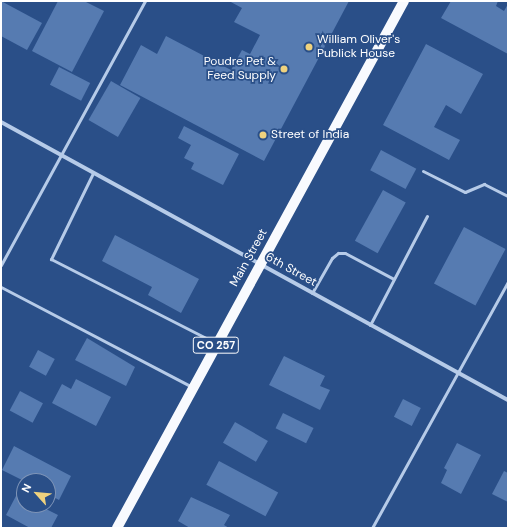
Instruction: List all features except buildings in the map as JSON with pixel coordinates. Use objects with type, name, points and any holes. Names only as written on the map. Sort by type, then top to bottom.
[{"type":"main road","name":"Main Street","points":[[117,528],[404,1]]},
{"type":"street","name":"6th Street","points":[[1,122],[508,400]]},
{"type":"lane","points":[[1,266],[145,1]]},
{"type":"lane","points":[[423,171],[465,192],[484,184],[508,196]]},
{"type":"lane","points":[[93,173],[51,259],[217,343]]},
{"type":"lane","points":[[370,325],[427,216]]},
{"type":"lane","points":[[312,293],[332,258],[338,253],[345,253],[394,279]]},
{"type":"lane","points":[[372,528],[508,282]]},
{"type":"lane","points":[[1,287],[193,388]]},
{"type":"place","name":"William Oliver's Publick House","points":[[309,47]]},
{"type":"place","name":"Poudre Pet & Feed Supply","points":[[284,69]]},
{"type":"place","name":"Street of India","points":[[263,135]]}]
